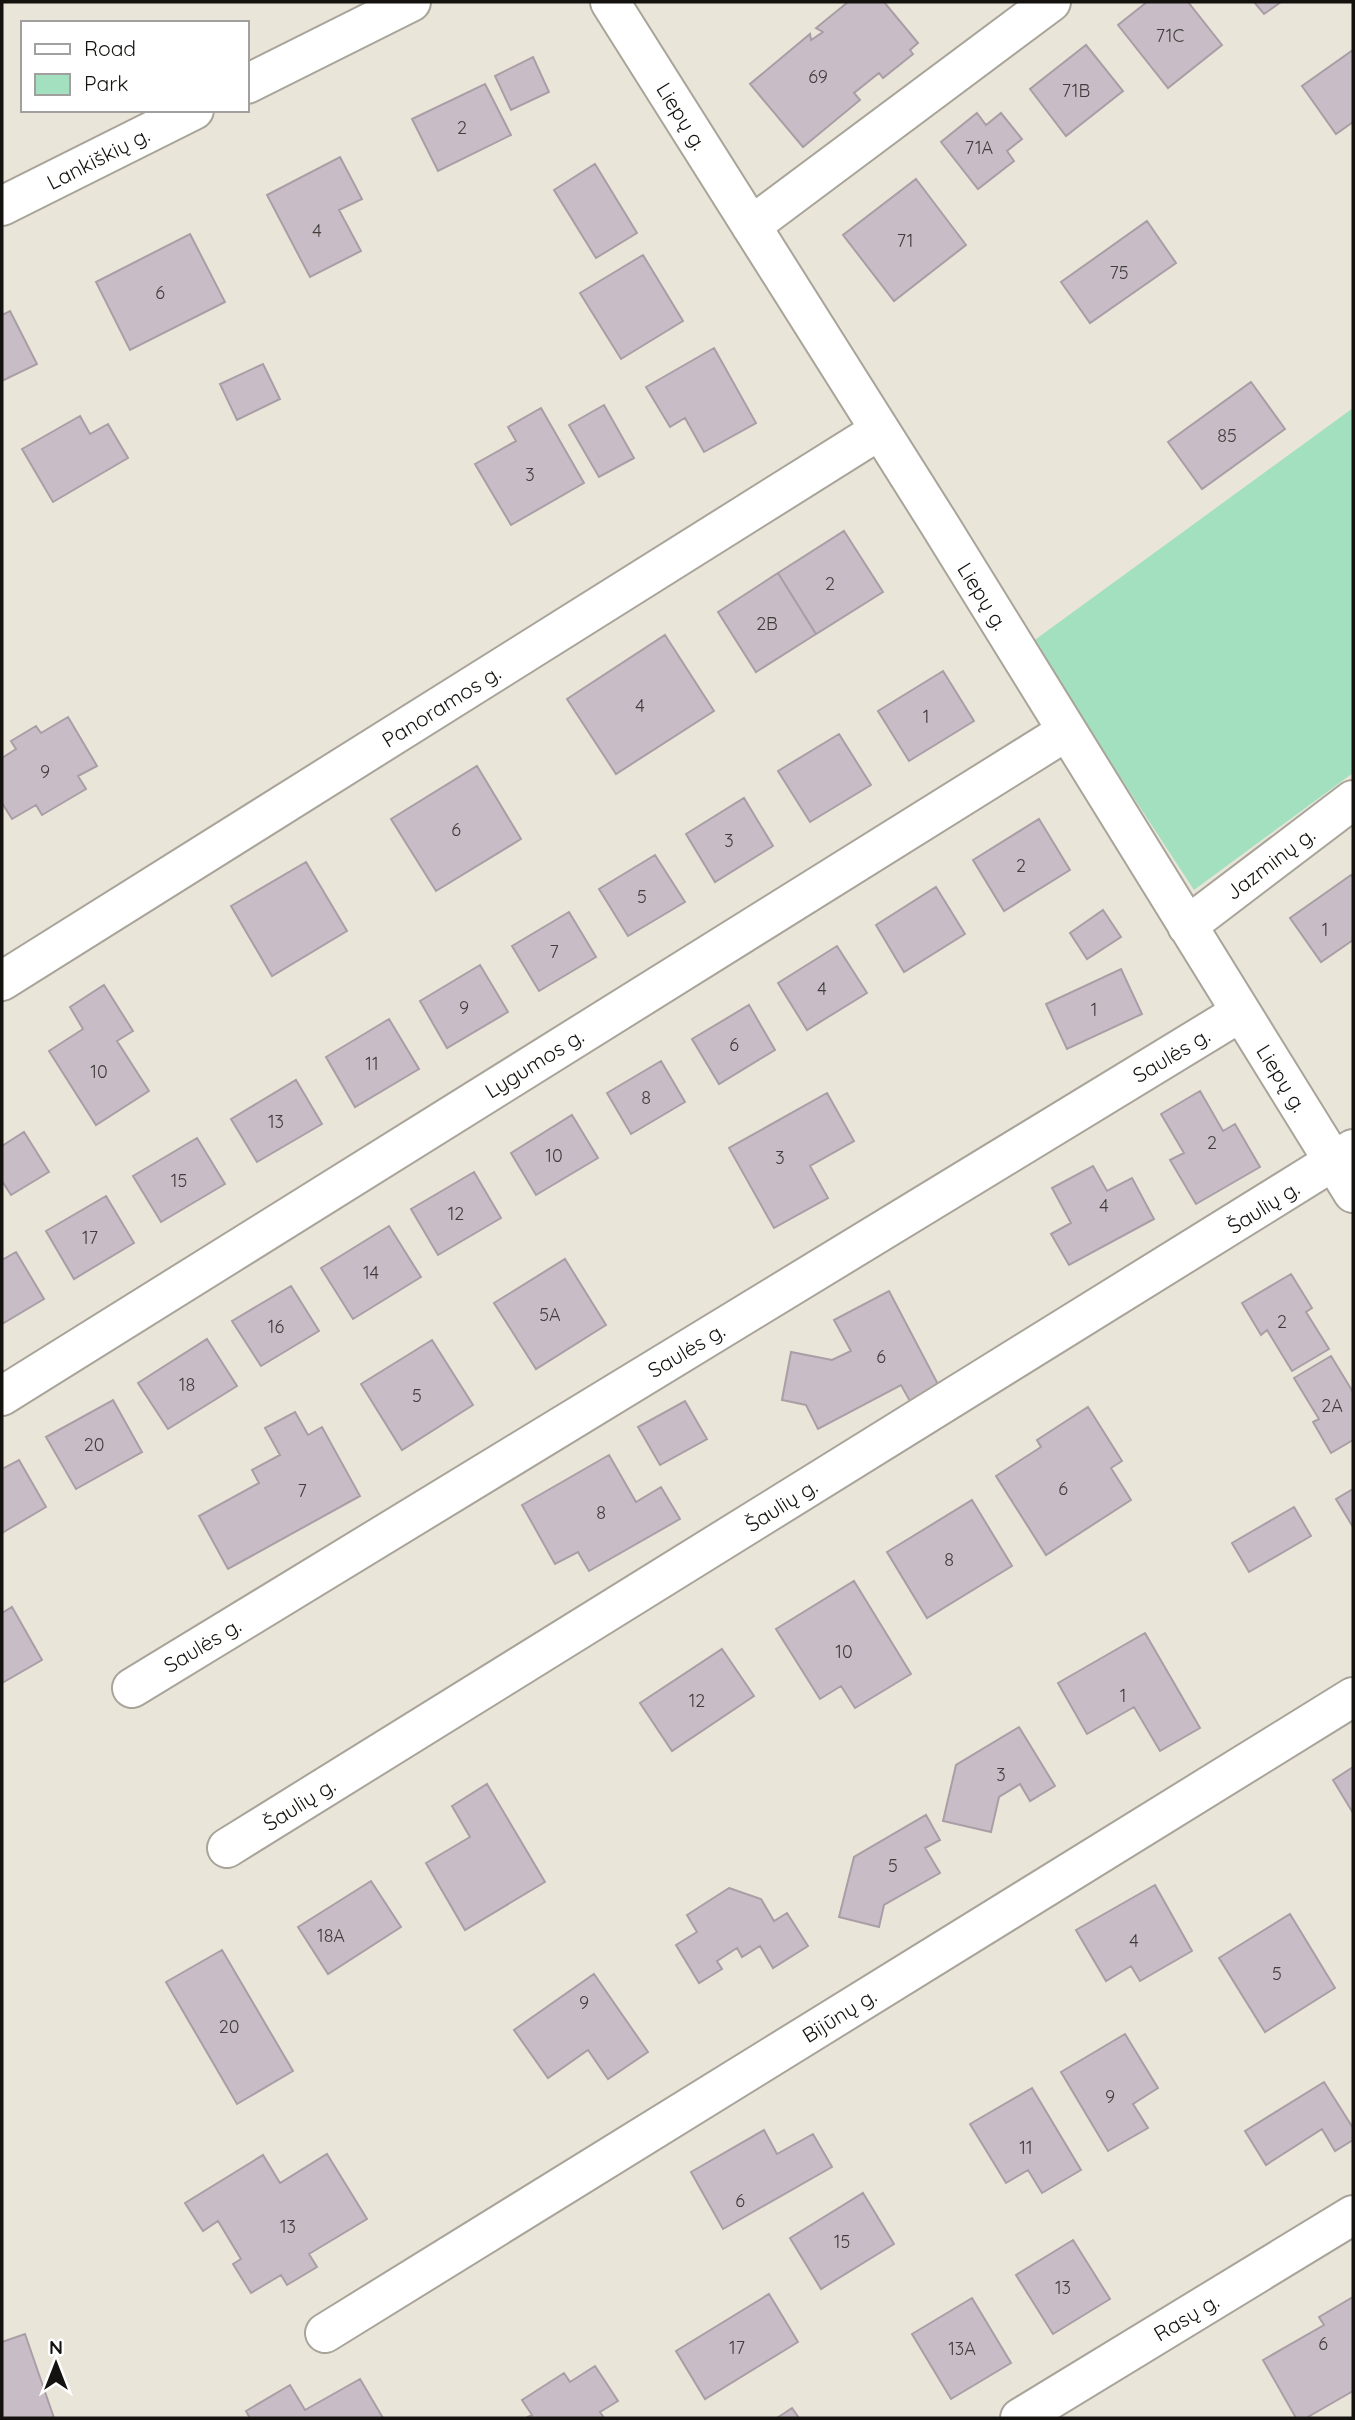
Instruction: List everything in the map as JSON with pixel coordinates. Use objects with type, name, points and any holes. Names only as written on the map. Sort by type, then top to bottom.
[{"type":"street","points":[[248,84],[411,2]]},
{"type":"street","name":"Liepų g.","points":[[610,2],[880,430],[1241,1012],[1347,1168]]},
{"type":"street","points":[[751,226],[1051,2]]},
{"type":"street","name":"Lankiškių g.","points":[[2,206],[190,112]]},
{"type":"street","name":"Panoramos g.","points":[[2,981],[880,430]]},
{"type":"street","name":"Lygumos g.","points":[[2,1396],[1067,731]]},
{"type":"street","name":"Jazminų g.","points":[[1187,926],[1353,800]]},
{"type":"street","name":"Saulės g.","points":[[132,1688],[1241,1012]]},
{"type":"street","name":"Šaulių g.","points":[[227,1848],[1347,1168]]},
{"type":"street","name":"Bijūnų g.","points":[[325,2333],[1353,1697]]},
{"type":"street","name":"Rasų g.","points":[[1020,2418],[1353,2215]]},
{"type":"green space","points":[[1353,408],[1353,773],[1194,890],[1032,642]]},
{"type":"building","points":[[848,2],[884,2],[918,43],[910,50],[913,54],[883,78],[879,73],[854,93],[860,100],[803,147],[750,84],[810,34],[811,40],[823,32],[816,28]]},
{"type":"building","points":[[1147,2],[1188,2],[1222,45],[1168,88],[1118,25]]},
{"type":"building","points":[[1254,2],[1281,2],[1264,14]]},
{"type":"building","points":[[1086,45],[1123,91],[1066,136],[1030,89]]},
{"type":"building","points":[[1353,50],[1353,122],[1336,134],[1302,86]]},
{"type":"building","points":[[533,57],[549,92],[511,110],[495,76]]},
{"type":"building","points":[[485,84],[511,135],[438,171],[412,119]]},
{"type":"building","points":[[977,113],[986,125],[1001,113],[1022,139],[1007,151],[1014,161],[978,189],[941,142]]},
{"type":"building","points":[[340,157],[362,199],[339,210],[361,251],[310,277],[267,195]]},
{"type":"building","points":[[595,164],[637,233],[596,258],[554,190]]},
{"type":"building","points":[[916,179],[966,245],[894,301],[843,235]]},
{"type":"building","points":[[1147,221],[1176,263],[1090,323],[1061,282]]},
{"type":"building","points":[[190,234],[225,302],[130,350],[96,282]]},
{"type":"building","points":[[643,255],[683,321],[621,359],[580,293]]},
{"type":"building","points":[[10,311],[37,364],[2,381],[2,315]]},
{"type":"building","points":[[714,348],[756,423],[704,452],[685,418],[670,427],[646,387]]},
{"type":"building","points":[[263,364],[280,399],[237,420],[220,384]]},
{"type":"building","points":[[1251,382],[1285,429],[1202,489],[1168,442]]},
{"type":"building","points":[[604,405],[634,458],[599,477],[569,425]]},
{"type":"building","points":[[541,408],[584,483],[511,525],[475,464],[516,441],[508,427]]},
{"type":"building","points":[[80,416],[90,434],[108,424],[128,458],[53,502],[22,449]]},
{"type":"building","points":[[844,531],[883,592],[816,634],[778,573]]},
{"type":"building","points":[[778,573],[816,634],[756,672],[718,612]]},
{"type":"building","points":[[665,635],[714,711],[616,774],[567,699]]},
{"type":"building","points":[[943,671],[974,721],[909,761],[878,711]]},
{"type":"building","points":[[68,717],[97,766],[78,776],[86,789],[42,815],[36,805],[12,819],[2,803],[2,758],[16,749],[11,741],[36,726],[41,733]]},
{"type":"building","points":[[839,734],[871,785],[810,822],[778,771]]},
{"type":"building","points":[[477,766],[521,839],[436,891],[391,819]]},
{"type":"building","points":[[744,798],[773,846],[715,882],[686,834]]},
{"type":"building","points":[[1039,819],[1070,870],[1004,911],[973,860]]},
{"type":"building","points":[[655,855],[685,902],[628,936],[599,889]]},
{"type":"building","points":[[306,862],[347,931],[272,976],[231,906]]},
{"type":"building","points":[[1351,875],[1353,940],[1321,962],[1290,918]]},
{"type":"building","points":[[936,887],[965,934],[904,972],[876,925]]},
{"type":"building","points":[[1103,910],[1121,937],[1087,959],[1070,933]]},
{"type":"building","points":[[569,912],[596,957],[539,991],[512,946]]},
{"type":"building","points":[[837,946],[867,993],[807,1030],[778,983]]},
{"type":"building","points":[[480,965],[508,1012],[447,1048],[420,1001]]},
{"type":"building","points":[[1121,969],[1142,1014],[1067,1049],[1046,1004]]},
{"type":"building","points":[[104,985],[133,1031],[117,1041],[149,1091],[96,1125],[49,1051],[83,1029],[70,1007]]},
{"type":"building","points":[[749,1005],[775,1050],[719,1084],[692,1039]]},
{"type":"building","points":[[389,1019],[419,1069],[355,1107],[326,1057]]},
{"type":"building","points":[[661,1061],[685,1102],[631,1134],[607,1093]]},
{"type":"building","points":[[296,1080],[322,1124],[257,1162],[231,1119]]},
{"type":"building","points":[[1200,1091],[1223,1131],[1235,1124],[1260,1167],[1196,1204],[1170,1160],[1184,1153],[1161,1114]]},
{"type":"building","points":[[827,1093],[854,1141],[810,1166],[828,1198],[774,1228],[729,1148]]},
{"type":"building","points":[[572,1115],[598,1158],[536,1195],[511,1153]]},
{"type":"building","points":[[24,1132],[49,1172],[11,1195],[2,1181],[2,1146]]},
{"type":"building","points":[[197,1138],[225,1184],[161,1222],[133,1176]]},
{"type":"building","points":[[1093,1166],[1107,1191],[1132,1178],[1154,1219],[1069,1265],[1051,1234],[1071,1223],[1052,1188]]},
{"type":"building","points":[[474,1172],[501,1218],[438,1255],[411,1209]]},
{"type":"building","points":[[106,1196],[134,1243],[74,1279],[46,1231]]},
{"type":"building","points":[[389,1226],[421,1277],[353,1319],[321,1268]]},
{"type":"building","points":[[16,1252],[44,1299],[2,1324],[2,1260]]},
{"type":"building","points":[[565,1259],[606,1325],[536,1369],[494,1303]]},
{"type":"building","points":[[1291,1274],[1312,1308],[1306,1312],[1329,1349],[1292,1371],[1267,1330],[1261,1335],[1242,1303]]},
{"type":"building","points":[[291,1286],[319,1331],[261,1366],[232,1321]]},
{"type":"building","points":[[889,1291],[940,1388],[911,1403],[901,1385],[818,1429],[806,1405],[782,1400],[791,1352],[832,1360],[851,1351],[834,1320]]},
{"type":"building","points":[[207,1339],[237,1386],[168,1429],[138,1383]]},
{"type":"building","points":[[432,1340],[473,1405],[402,1450],[361,1384]]},
{"type":"building","points":[[1331,1356],[1353,1392],[1353,1440],[1331,1453],[1313,1422],[1319,1419],[1294,1378]]},
{"type":"building","points":[[113,1400],[142,1452],[76,1489],[46,1437]]},
{"type":"building","points":[[685,1401],[707,1439],[660,1465],[638,1427]]},
{"type":"building","points":[[1088,1407],[1122,1461],[1111,1468],[1131,1500],[1046,1555],[996,1476],[1041,1447],[1037,1440]]},
{"type":"building","points":[[295,1412],[308,1435],[322,1427],[360,1496],[228,1569],[199,1516],[259,1483],[252,1470],[280,1455],[265,1428]]},
{"type":"building","points":[[609,1455],[636,1502],[661,1487],[680,1519],[589,1571],[578,1552],[555,1564],[522,1505]]},
{"type":"building","points":[[19,1460],[46,1507],[2,1533],[2,1469]]},
{"type":"building","points":[[1353,1489],[1353,1527],[1336,1499]]},
{"type":"building","points":[[972,1500],[1012,1566],[927,1618],[887,1552]]},
{"type":"building","points":[[1294,1507],[1311,1536],[1249,1572],[1232,1543]]},
{"type":"building","points":[[854,1581],[911,1674],[855,1708],[841,1686],[820,1699],[776,1629]]},
{"type":"building","points":[[12,1607],[42,1660],[2,1683],[2,1613]]},
{"type":"building","points":[[1145,1633],[1200,1728],[1160,1751],[1134,1707],[1087,1734],[1058,1683]]},
{"type":"building","points":[[722,1649],[754,1696],[672,1751],[640,1703]]},
{"type":"building","points":[[1019,1727],[1055,1786],[1030,1801],[1020,1784],[999,1797],[991,1832],[943,1821],[956,1765]]},
{"type":"building","points":[[1353,1767],[1353,1813],[1333,1780]]},
{"type":"building","points":[[487,1784],[545,1882],[465,1930],[426,1863],[470,1837],[452,1806]]},
{"type":"building","points":[[926,1815],[940,1840],[925,1848],[940,1873],[884,1905],[879,1927],[839,1917],[854,1857]]},
{"type":"building","points":[[371,1881],[401,1927],[328,1974],[298,1927]]},
{"type":"building","points":[[1155,1885],[1192,1951],[1140,1981],[1131,1966],[1106,1981],[1076,1930]]},
{"type":"building","points":[[729,1888],[761,1899],[774,1921],[787,1913],[808,1946],[773,1968],[760,1946],[742,1957],[737,1948],[717,1961],[722,1969],[699,1983],[676,1945],[697,1932],[687,1915]]},
{"type":"building","points":[[1290,1914],[1335,1988],[1265,2032],[1219,1958]]},
{"type":"building","points":[[222,1950],[293,2071],[237,2104],[166,1982]]},
{"type":"building","points":[[594,1974],[648,2052],[608,2079],[588,2050],[548,2078],[514,2030]]},
{"type":"building","points":[[1125,2034],[1158,2088],[1133,2104],[1148,2128],[1108,2151],[1061,2072]]},
{"type":"building","points":[[1324,2082],[1353,2128],[1353,2140],[1335,2151],[1322,2129],[1266,2165],[1245,2131]]},
{"type":"building","points":[[1032,2088],[1081,2170],[1042,2193],[1028,2170],[1006,2183],[970,2124]]},
{"type":"building","points":[[764,2130],[777,2154],[813,2134],[832,2167],[723,2229],[691,2172]]},
{"type":"building","points":[[327,2154],[367,2219],[309,2254],[317,2267],[287,2285],[281,2275],[251,2293],[233,2264],[241,2259],[218,2221],[203,2231],[185,2203],[263,2155],[280,2183]]},
{"type":"building","points":[[863,2193],[894,2244],[821,2289],[790,2238]]},
{"type":"building","points":[[1073,2240],[1110,2299],[1053,2334],[1016,2275]]},
{"type":"building","points":[[769,2294],[798,2342],[705,2399],[676,2351]]},
{"type":"building","points":[[1353,2297],[1353,2391],[1306,2418],[1296,2418],[1263,2360],[1324,2325],[1319,2317]]},
{"type":"building","points":[[972,2298],[1011,2363],[951,2399],[912,2334]]},
{"type":"building","points":[[25,2334],[54,2418],[2,2418],[2,2342]]},
{"type":"building","points":[[595,2366],[618,2401],[600,2412],[604,2418],[526,2418],[532,2415],[522,2400],[564,2373],[570,2382]]},
{"type":"building","points":[[360,2379],[383,2418],[250,2418],[246,2411],[290,2385],[305,2410]]},
{"type":"building","points":[[792,2408],[799,2418],[777,2418]]}]
